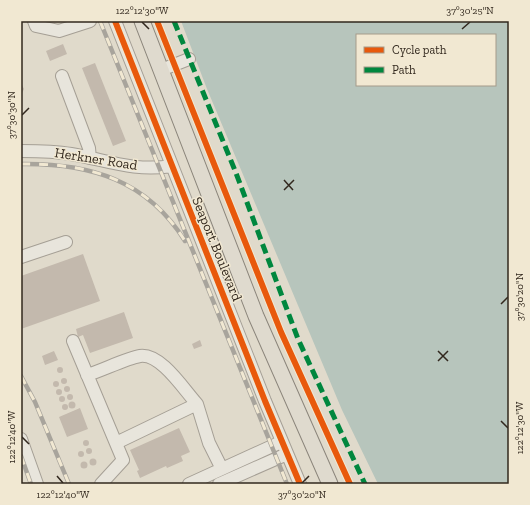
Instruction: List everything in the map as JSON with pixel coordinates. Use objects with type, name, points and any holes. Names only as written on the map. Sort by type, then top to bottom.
[{"type":"main road","name":"Seaport Boulevard","points":[[142,21],[256,316],[330,484]]},
{"type":"street","points":[[34,21],[36,26],[60,31],[90,21]]},
{"type":"street","name":"Seaport Boulevard","points":[[115,21],[281,442],[300,484]]},
{"type":"street","points":[[161,70],[189,59]]},
{"type":"street","points":[[62,76],[89,148],[90,158]]},
{"type":"street","name":"Herkner Road","points":[[21,151],[56,152],[122,166],[159,168],[172,166]]},
{"type":"street","points":[[21,257],[66,242]]},
{"type":"street","points":[[73,341],[123,460],[101,484]]},
{"type":"street","points":[[87,376],[140,356],[150,357],[159,362],[197,404],[209,443],[222,469]]},
{"type":"street","points":[[116,443],[197,404]]},
{"type":"street","points":[[21,439],[37,484]]},
{"type":"street","points":[[189,484],[281,442]]},
{"type":"street","points":[[219,484],[287,454]]},
{"type":"shaded area","points":[[181,21],[509,21],[509,484],[378,484],[342,410],[207,89]]},
{"type":"building","points":[[63,44],[67,54],[50,61],[46,51]]},
{"type":"building","points":[[95,63],[126,141],[113,146],[82,68]]},
{"type":"building","points":[[21,83],[24,89],[21,95]]},
{"type":"building","points":[[83,254],[100,301],[21,329],[21,276]]},
{"type":"building","points":[[124,312],[133,338],[90,353],[83,335],[78,337],[76,329]]},
{"type":"building","points":[[200,340],[202,346],[194,349],[192,344]]},
{"type":"building","points":[[54,351],[58,360],[45,365],[42,356]]},
{"type":"building","points":[[60,367],[63,370],[60,373],[57,370]]},
{"type":"building","points":[[64,378],[67,381],[64,384],[61,381]]},
{"type":"building","points":[[56,381],[59,384],[56,387],[53,384]]},
{"type":"building","points":[[67,386],[70,389],[67,392],[64,389]]},
{"type":"building","points":[[59,389],[62,392],[59,395],[56,392]]},
{"type":"building","points":[[70,394],[73,397],[70,400],[67,397]]},
{"type":"building","points":[[62,396],[65,399],[62,402],[59,399]]},
{"type":"building","points":[[72,402],[75,405],[72,408],[69,405]]},
{"type":"building","points":[[65,404],[68,407],[65,410],[62,407]]},
{"type":"building","points":[[80,408],[88,429],[67,437],[59,417]]},
{"type":"building","points":[[179,428],[190,452],[181,456],[183,461],[167,468],[166,466],[140,478],[137,471],[139,470],[130,450]]},
{"type":"building","points":[[86,440],[89,443],[86,446],[83,443]]},
{"type":"building","points":[[89,448],[92,451],[89,454],[86,451]]},
{"type":"building","points":[[81,451],[84,454],[81,457],[78,454]]},
{"type":"building","points":[[93,459],[96,462],[93,465],[90,462]]},
{"type":"building","points":[[84,461],[87,462],[87,468],[84,469],[81,468],[80,465],[81,462]]},
{"type":"railway","points":[[100,21],[287,484]]},
{"type":"railway","points":[[21,164],[70,167],[115,179],[135,190],[153,203],[170,220],[185,241]]},
{"type":"railway","points":[[21,376],[35,402],[69,484]]},
{"type":"railway","points":[[21,456],[31,484]]},
{"type":"marked path","points":[[174,21],[236,173],[298,339],[365,484]]},
{"type":"cycle path","points":[[115,21],[265,401],[300,484]]},
{"type":"cycle path","points":[[157,21],[281,332],[350,484]]}]
